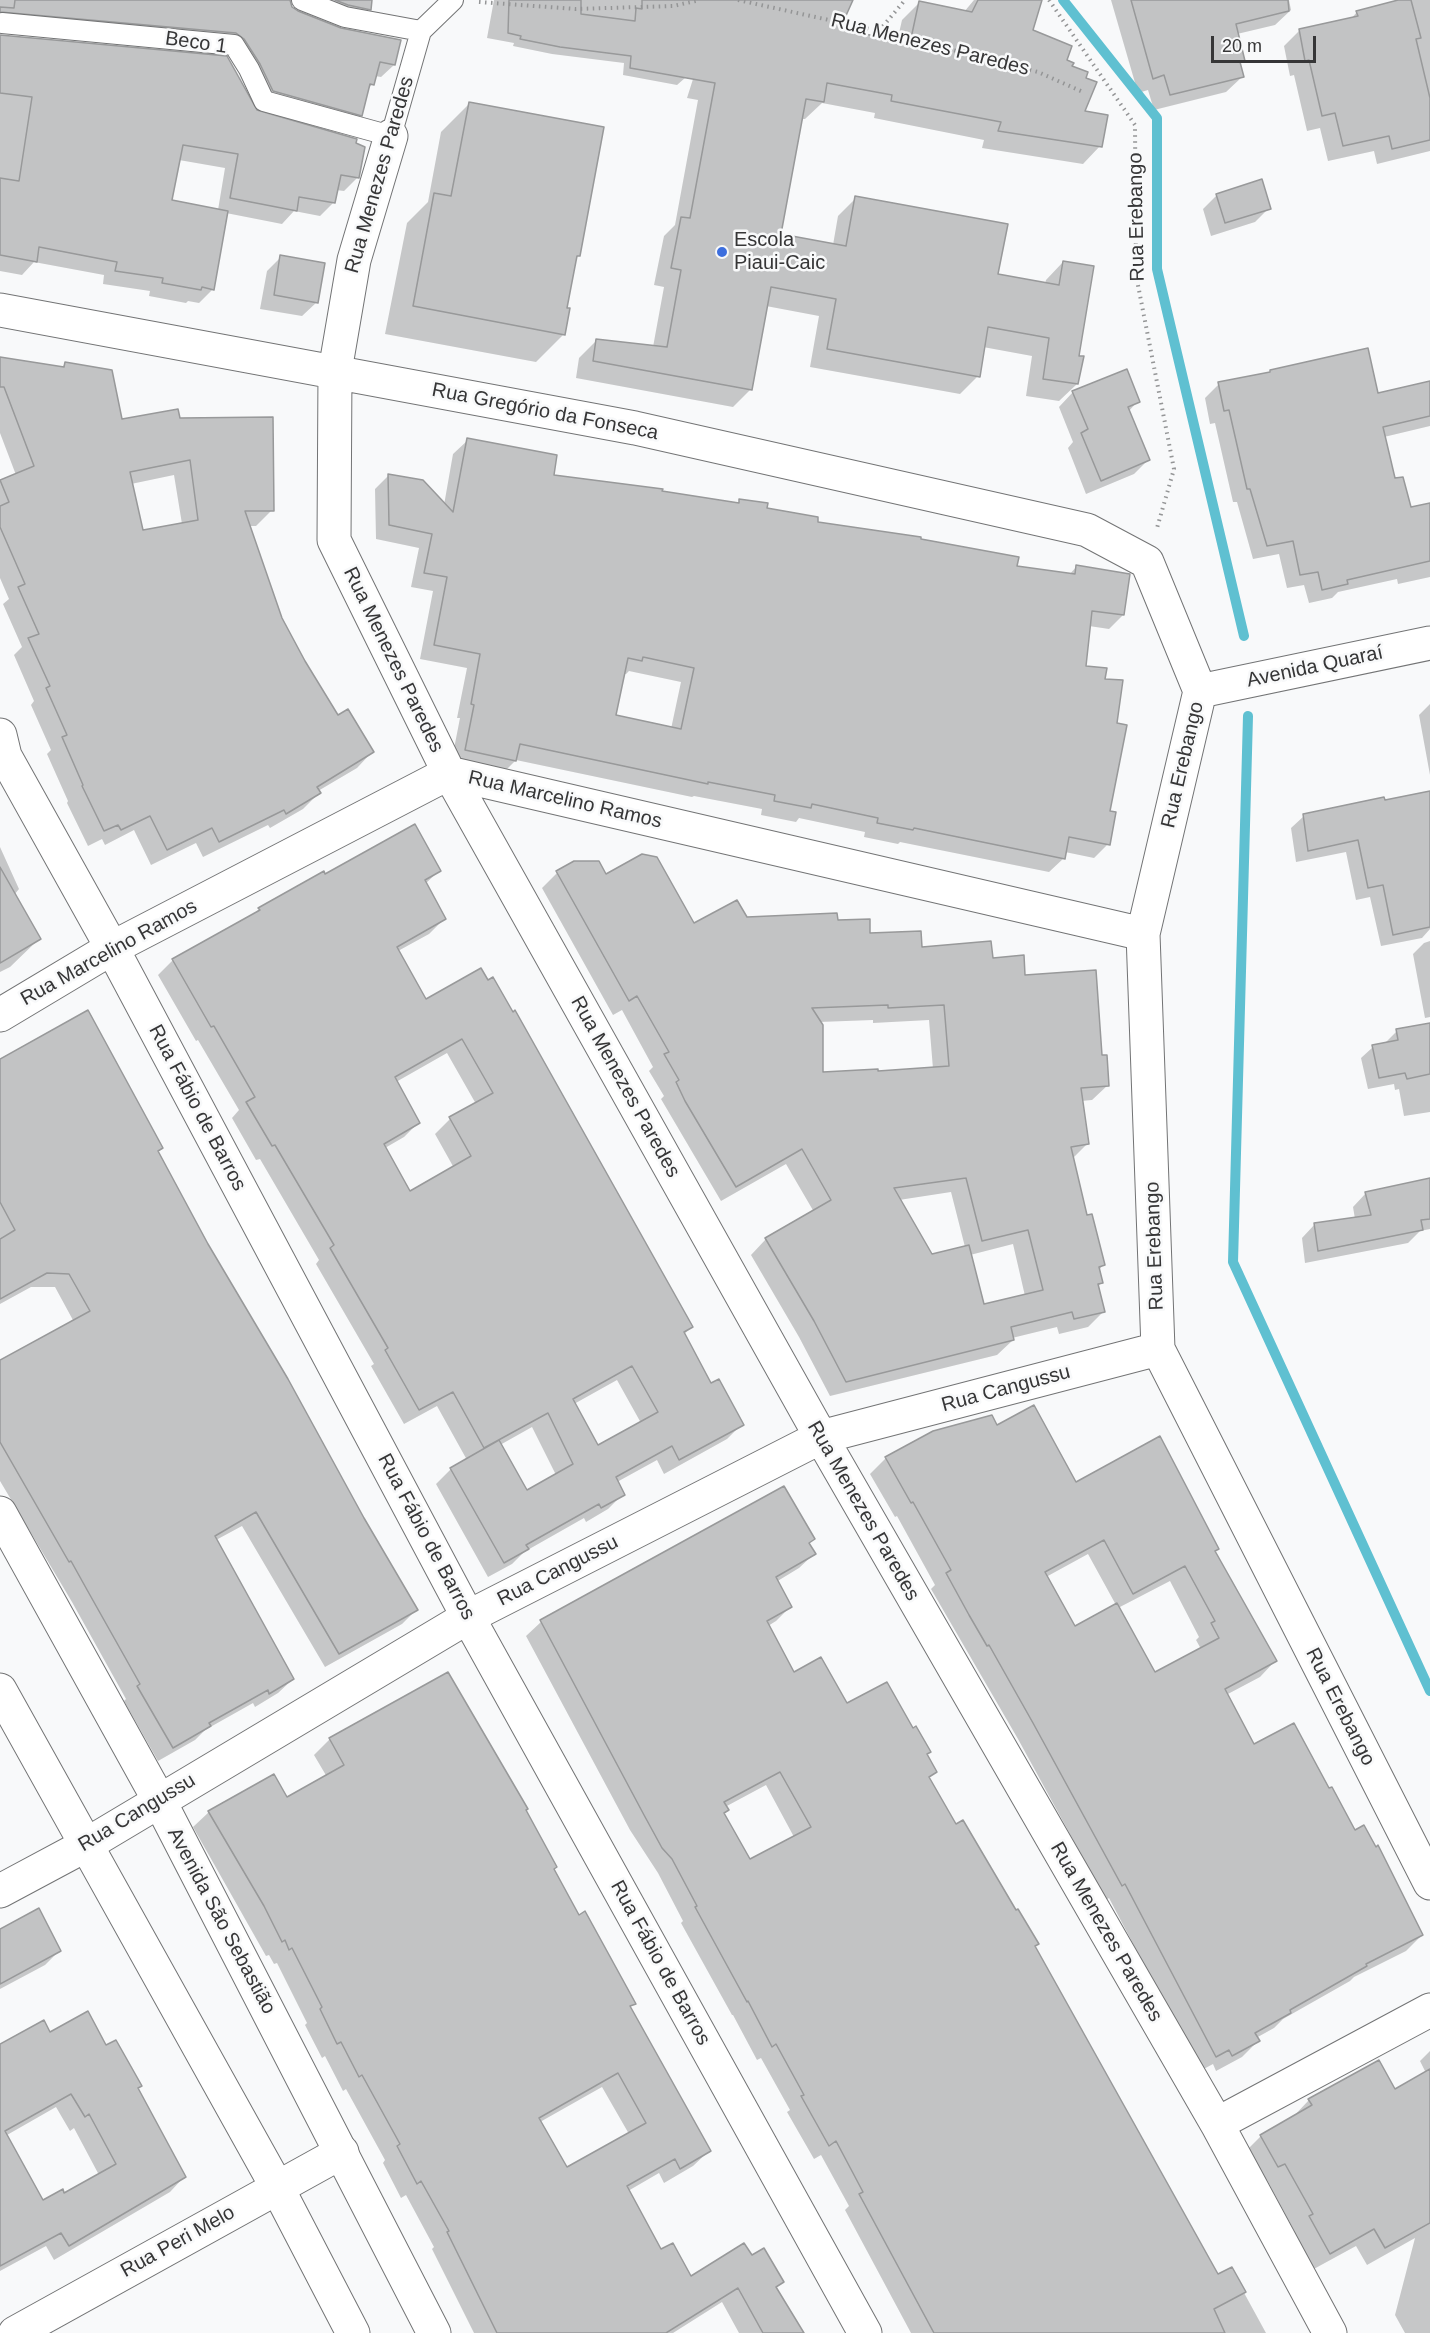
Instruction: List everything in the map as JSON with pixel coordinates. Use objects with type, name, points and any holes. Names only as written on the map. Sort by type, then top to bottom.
[{"type":"street","name":"Rua Menezes Paredes","points":[[391,136],[354,260],[335,371],[334,540],[449,773],[820,1437],[1217,2124],[1330,2333]]},
{"type":"street","name":"Rua Gregório da Fonseca","points":[[0,310],[635,428],[1087,530],[1147,562]]},
{"type":"street","name":"Rua Erebango","points":[[1147,562],[1200,691],[1143,934],[1158,1348],[1430,1883]]},
{"type":"street","name":"Avenida Quaraí","points":[[1200,691],[1430,643]]},
{"type":"street","name":"Rua Fábio de Barros","points":[[0,735],[5,756],[112,948],[468,1617],[864,2333]]},
{"type":"street","name":"Rua Marcelino Ramos","points":[[0,1015],[112,948],[449,773],[1143,934]]},
{"type":"street","name":"Rua Cangussu","points":[[0,1891],[86,1845],[468,1617],[820,1437],[1158,1348]]},
{"type":"street","name":"Avenida São Sebastião","points":[[0,1514],[159,1800],[434,2333]]},
{"type":"street","points":[[0,1690],[277,2187],[353,2333]]},
{"type":"street","points":[[1217,2124],[1430,2010]]},
{"type":"street","name":"Rua Peri Melo","points":[[15,2333],[342,2152]]},
{"type":"lane","points":[[302,0],[345,17],[422,31]]},
{"type":"lane","name":"Rua Menezes Paredes","points":[[391,136],[422,31],[453,0]]},
{"type":"lane","name":"Beco 1","points":[[2,23],[234,45],[249,69],[264,101],[391,136]]},
{"type":"path","points":[[453,0],[576,9],[673,6],[700,0]]},
{"type":"path","name":"Rua Menezes Paredes","points":[[738,0],[879,31],[1038,72],[1083,92]]},
{"type":"path","points":[[879,31],[904,0]]},
{"type":"path","name":"Rua Erebango","points":[[1049,0],[1135,125],[1136,275],[1174,470],[1147,562]]},
{"type":"building","points":[[15,0],[290,0],[292,7],[298,11],[341,28],[401,40],[395,65],[380,62],[374,85],[370,84],[362,116],[273,91],[260,64],[244,39],[236,33],[0,12],[0,7],[14,8]]},
{"type":"building","points":[[335,0],[372,0],[371,10],[348,5]]},
{"type":"building","points":[[509,0],[581,0],[581,14],[635,21],[636,8],[642,9],[642,0],[853,0],[840,29],[910,43],[919,1],[972,12],[978,0],[1042,0],[1033,30],[1072,46],[1067,60],[1074,63],[1072,66],[1088,72],[1086,78],[1097,82],[1085,111],[1108,115],[1102,147],[998,131],[1001,122],[891,101],[892,95],[827,83],[824,102],[806,99],[781,234],[846,246],[855,196],[1008,224],[998,274],[1059,285],[1063,261],[1094,266],[1079,356],[1084,356],[1078,384],[1043,379],[1049,338],[988,327],[980,377],[827,349],[836,299],[771,287],[752,390],[593,361],[596,339],[667,347],[681,270],[671,268],[681,217],[690,218],[715,83],[630,68],[631,56],[560,47],[520,39],[521,36],[508,33]]},
{"type":"building","points":[[1131,0],[1288,0],[1289,11],[1236,24],[1245,61],[1240,62],[1244,77],[1170,95],[1164,75],[1153,79]]},
{"type":"building","points":[[1398,0],[1411,0],[1421,38],[1416,39],[1430,98],[1430,140],[1392,149],[1389,136],[1343,146],[1335,113],[1322,116],[1309,60],[1305,61],[1299,29],[1358,16],[1356,11]]},
{"type":"building","points":[[0,35],[227,56],[257,110],[357,139],[356,143],[365,147],[359,178],[341,175],[335,203],[299,197],[297,211],[230,198],[238,154],[183,145],[172,200],[228,211],[214,290],[162,283],[163,278],[115,271],[117,262],[39,247],[37,262],[0,255],[0,178],[19,181],[32,97],[0,93]]},
{"type":"building","points":[[469,102],[604,127],[580,256],[577,256],[567,308],[570,308],[565,335],[413,306],[434,193],[451,196]]},
{"type":"building","points":[[1262,179],[1271,209],[1225,223],[1216,194]]},
{"type":"building","points":[[280,255],[325,263],[318,303],[274,295]]},
{"type":"building","points":[[1368,348],[1378,393],[1430,381],[1430,416],[1383,427],[1395,478],[1403,477],[1411,507],[1430,503],[1430,561],[1347,580],[1348,584],[1322,590],[1318,572],[1300,575],[1293,541],[1267,546],[1250,489],[1247,489],[1229,410],[1224,411],[1218,382]]},
{"type":"building","points":[[0,357],[64,367],[65,362],[112,370],[122,419],[178,409],[180,418],[273,417],[274,511],[245,511],[282,618],[305,661],[338,715],[348,709],[374,752],[317,787],[321,793],[286,814],[284,810],[219,842],[212,828],[167,850],[150,816],[121,830],[118,825],[104,831],[62,737],[67,735],[46,688],[50,686],[28,638],[39,634],[18,587],[25,584],[0,527],[0,506],[9,502],[0,480],[34,466],[4,387],[0,387]],"holes":[[[190,460],[198,520],[143,530],[130,472]]]},
{"type":"building","points":[[1127,369],[1140,402],[1128,407],[1150,460],[1101,481],[1081,433],[1088,429],[1072,391]]},
{"type":"building","points":[[467,438],[557,455],[554,475],[663,489],[662,491],[739,503],[739,499],[768,503],[767,508],[818,517],[818,522],[921,537],[921,539],[1019,557],[1017,566],[1075,574],[1076,565],[1130,574],[1124,615],[1092,611],[1086,666],[1107,668],[1105,679],[1123,680],[1117,723],[1127,725],[1110,811],[1116,812],[1110,845],[1069,837],[1065,859],[914,828],[913,830],[877,823],[878,818],[812,804],[811,808],[774,801],[775,795],[708,782],[708,784],[520,744],[516,761],[465,750],[474,705],[471,704],[480,654],[434,645],[447,577],[424,573],[432,534],[389,525],[388,474],[423,480],[453,512]],"holes":[[[643,657],[694,668],[681,729],[616,715],[628,658],[642,661]]]},
{"type":"building","points":[[1430,791],[1430,927],[1393,935],[1383,885],[1368,888],[1358,840],[1308,851],[1303,814],[1384,797],[1385,800]]},
{"type":"building","points":[[415,824],[441,871],[425,880],[446,919],[397,947],[426,999],[481,968],[488,980],[493,977],[513,1012],[515,1010],[693,1327],[684,1332],[711,1383],[719,1379],[744,1425],[679,1460],[672,1446],[616,1477],[625,1495],[601,1508],[599,1504],[526,1545],[529,1549],[504,1563],[450,1468],[499,1440],[527,1490],[573,1464],[548,1413],[484,1448],[453,1392],[419,1410],[385,1350],[388,1348],[330,1248],[334,1245],[275,1145],[272,1146],[246,1102],[255,1097],[172,959],[324,871],[325,874]],"holes":[[[462,1039],[493,1093],[449,1117],[471,1156],[410,1191],[384,1144],[420,1123],[395,1077]],[[632,1366],[658,1412],[598,1445],[573,1399]]]},
{"type":"building","points":[[642,854],[657,857],[694,923],[737,900],[747,917],[837,913],[838,920],[870,919],[870,933],[921,931],[922,947],[991,941],[993,958],[1024,955],[1025,975],[1096,970],[1102,1055],[1107,1055],[1109,1086],[1081,1088],[1089,1144],[1071,1147],[1087,1215],[1092,1214],[1105,1265],[1099,1267],[1103,1283],[1098,1284],[1105,1312],[1074,1319],[1072,1312],[1011,1327],[1014,1340],[846,1382],[814,1321],[765,1238],[831,1200],[802,1149],[736,1187],[685,1101],[676,1082],[679,1080],[664,1054],[669,1052],[637,996],[629,1001],[556,871],[574,861],[599,861],[606,874]],"holes":[[[888,1005],[888,1008],[944,1005],[949,1066],[823,1072],[823,1025],[812,1008]],[[966,1178],[982,1241],[1028,1230],[1043,1290],[984,1304],[969,1245],[932,1254],[894,1188]]]},
{"type":"building","points":[[0,867],[41,939],[0,963]]},
{"type":"building","points":[[88,1010],[163,1148],[158,1151],[208,1244],[288,1379],[364,1518],[418,1610],[339,1654],[256,1512],[215,1536],[294,1679],[269,1694],[268,1690],[209,1723],[211,1726],[173,1748],[137,1686],[140,1684],[71,1561],[69,1562],[0,1442],[0,1360],[90,1311],[69,1274],[47,1273],[0,1299],[0,1239],[15,1230],[0,1202],[0,1059]]},
{"type":"building","points":[[1430,1023],[1430,1074],[1407,1079],[1405,1073],[1379,1078],[1372,1045],[1398,1040],[1396,1029]]},
{"type":"building","points":[[1430,1178],[1430,1219],[1421,1220],[1423,1230],[1318,1251],[1314,1223],[1371,1215],[1365,1192]]},
{"type":"building","points":[[1034,1405],[1076,1482],[1160,1436],[1219,1549],[1215,1551],[1277,1661],[1225,1689],[1254,1744],[1294,1723],[1355,1830],[1364,1825],[1376,1847],[1378,1845],[1423,1935],[1366,1964],[1367,1966],[1290,2010],[1291,2013],[1255,2033],[1260,2041],[1232,2056],[1229,2050],[1216,2057],[1125,1884],[1122,1886],[989,1645],[987,1646],[969,1615],[946,1573],[951,1570],[885,1457],[933,1431],[992,1415],[997,1425]],"holes":[[[1104,1540],[1133,1594],[1185,1566],[1215,1621],[1211,1623],[1219,1638],[1155,1672],[1117,1603],[1075,1626],[1045,1572]]]},
{"type":"building","points":[[784,1486],[815,1539],[809,1543],[816,1554],[776,1577],[792,1607],[767,1621],[794,1672],[821,1657],[847,1703],[887,1682],[913,1728],[916,1726],[931,1752],[927,1754],[937,1772],[929,1777],[956,1824],[963,1820],[1016,1910],[1018,1909],[1039,1944],[1035,1946],[1218,2274],[1232,2267],[1246,2292],[1214,2309],[1225,2333],[934,2333],[859,2194],[863,2192],[836,2141],[829,2146],[776,2044],[772,2047],[695,1907],[697,1906],[672,1859],[662,1848],[540,1620]],"holes":[[[780,1772],[811,1827],[750,1859],[724,1813],[729,1810],[724,1802]]]},
{"type":"building","points":[[448,1672],[528,1809],[526,1810],[557,1867],[554,1869],[579,1915],[585,1911],[636,2004],[630,2006],[711,2151],[680,2169],[675,2159],[627,2186],[661,2249],[673,2243],[691,2276],[744,2243],[752,2255],[764,2248],[784,2282],[776,2287],[804,2333],[763,2333],[738,2288],[666,2333],[497,2333],[447,2232],[449,2231],[421,2181],[417,2184],[397,2146],[400,2144],[362,2075],[359,2077],[341,2042],[337,2044],[320,2009],[322,2007],[292,1948],[289,1950],[285,1940],[282,1942],[264,1906],[208,1811],[274,1774],[287,1797],[344,1765],[329,1738]],"holes":[[[618,2073],[646,2123],[567,2167],[539,2118]]]},
{"type":"building","points":[[39,1908],[61,1951],[0,1984],[0,1929]]},
{"type":"building","points":[[88,2011],[106,2045],[116,2040],[142,2086],[138,2088],[186,2177],[69,2246],[61,2233],[0,2266],[0,2044],[44,2020],[50,2032]],"holes":[[[71,2094],[85,2117],[89,2114],[116,2164],[64,2193],[63,2189],[43,2200],[5,2131]]]},
{"type":"building","points":[[1379,2060],[1395,2089],[1430,2069],[1430,2223],[1385,2248],[1374,2229],[1330,2254],[1309,2216],[1313,2214],[1285,2164],[1278,2167],[1260,2135],[1312,2105],[1308,2099]]},
{"type":"waterway","points":[[1063,0],[1157,118],[1157,269],[1244,636]]},
{"type":"waterway","points":[[1248,716],[1233,1262],[1430,1691]]},
{"type":"place","name":"Escola Piaui-Caic","points":[[722,252]]}]
